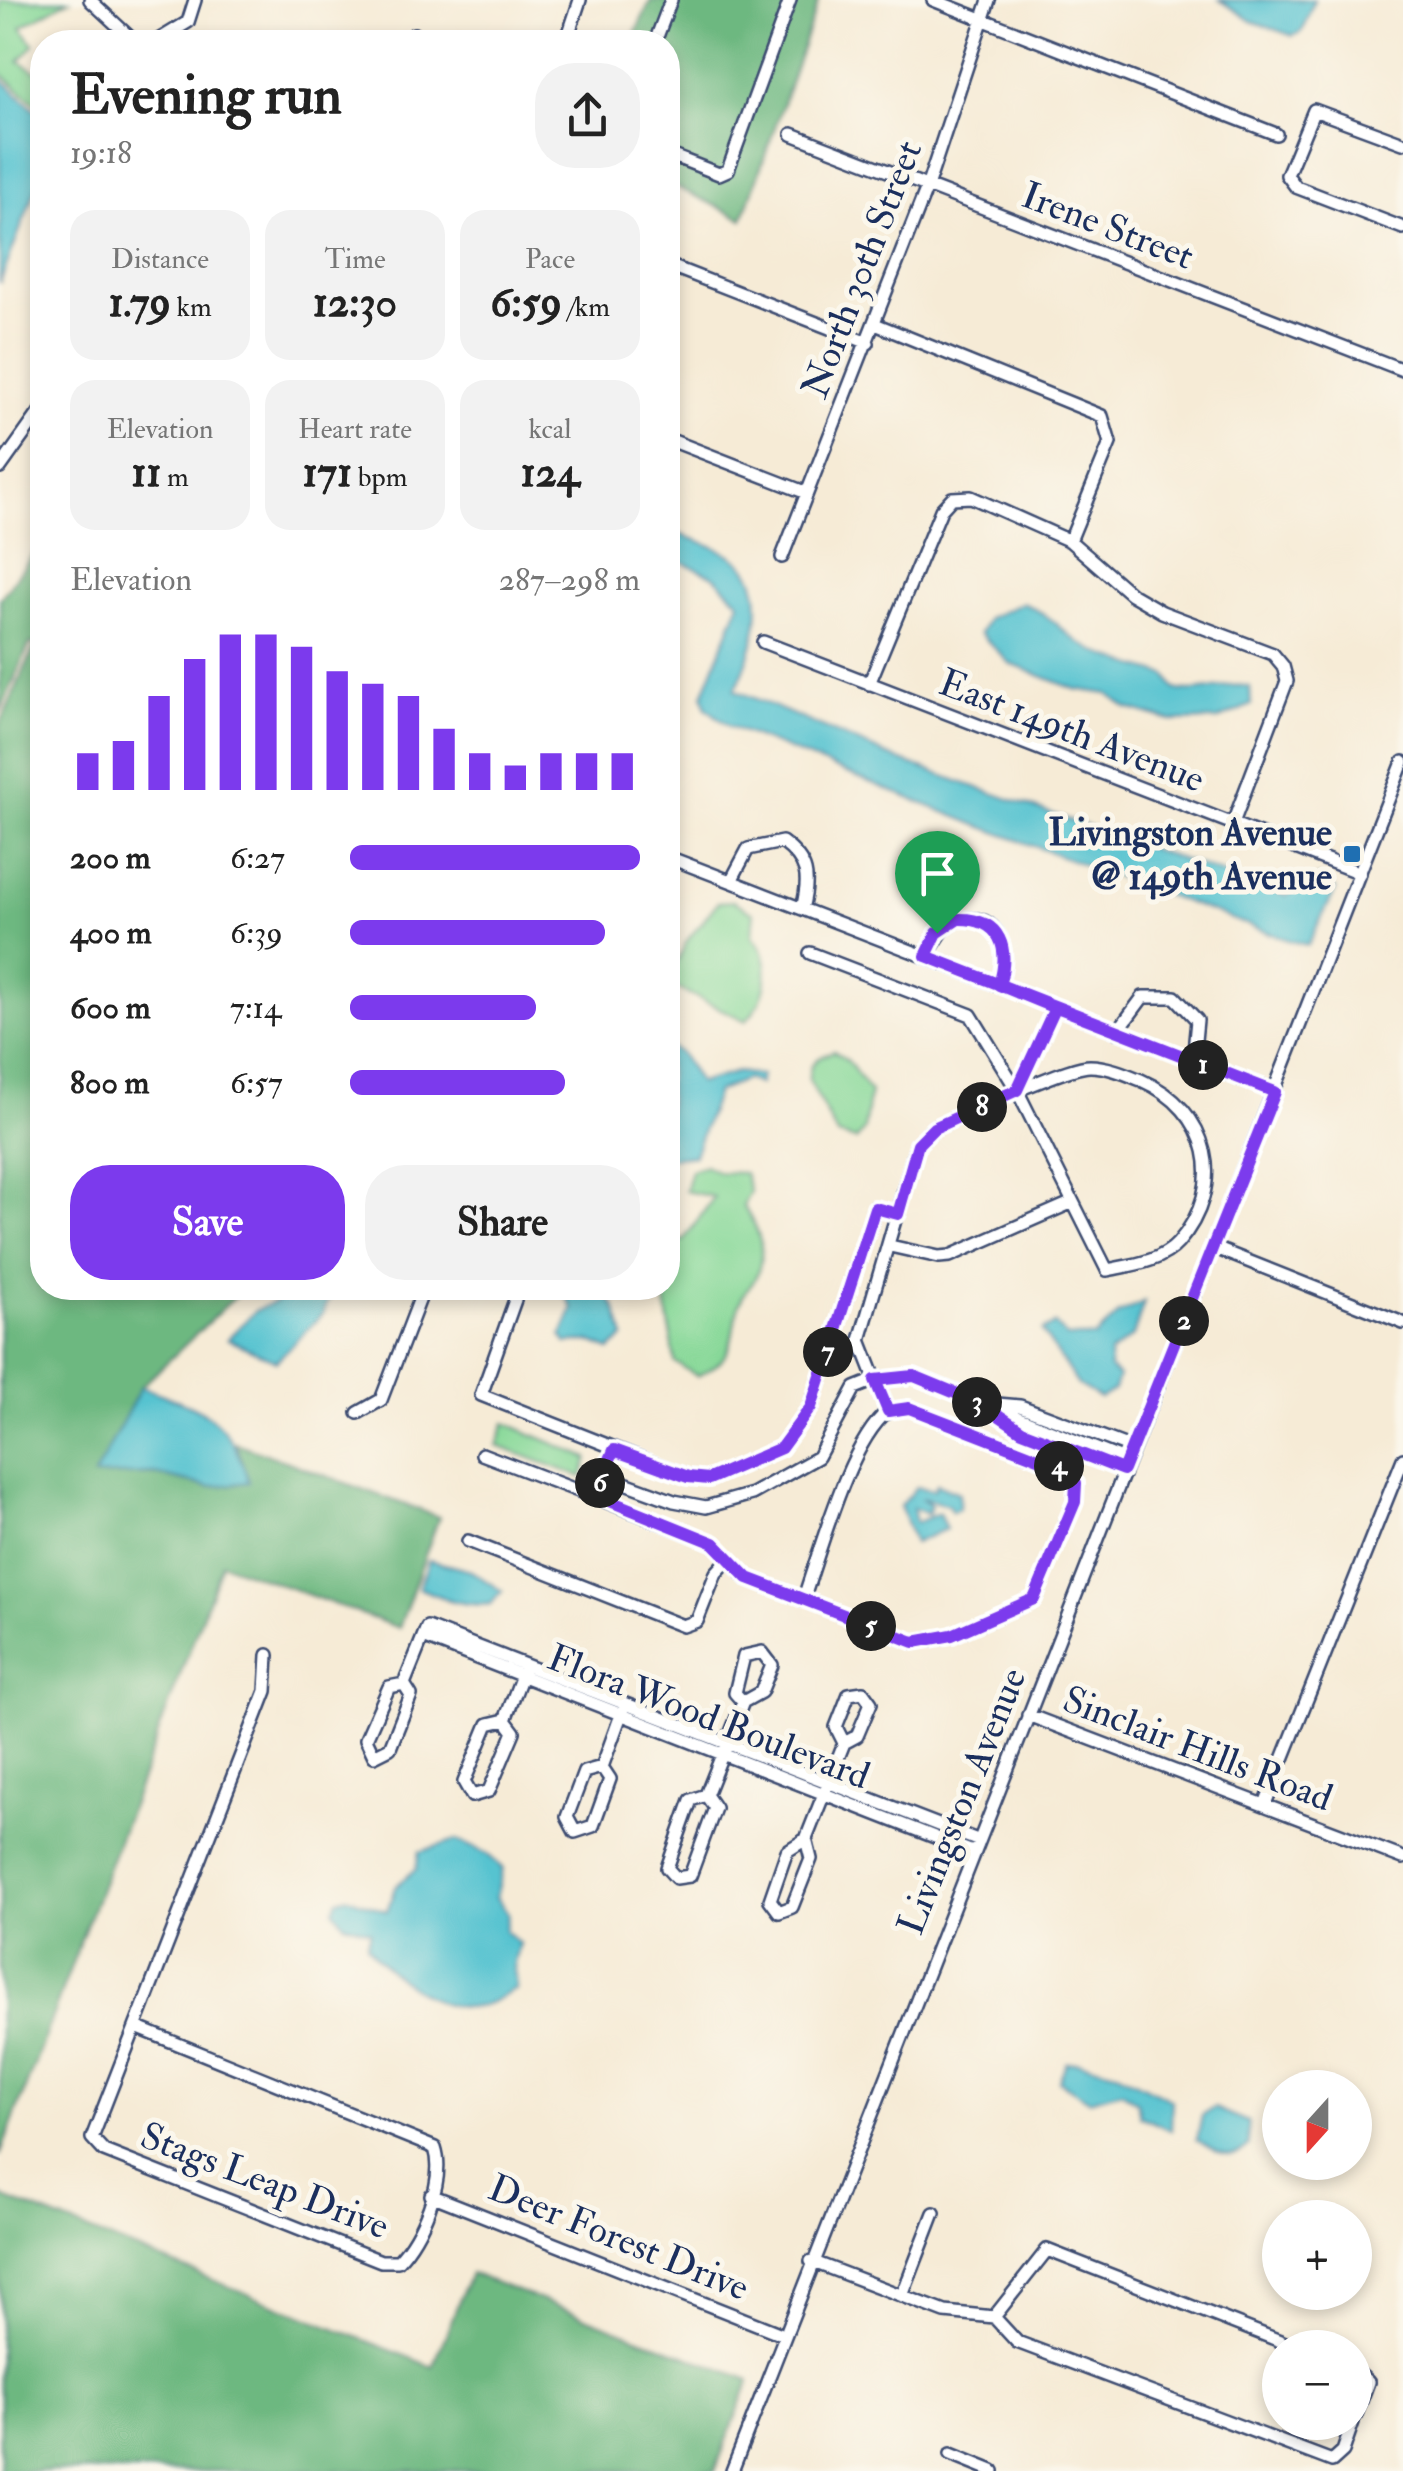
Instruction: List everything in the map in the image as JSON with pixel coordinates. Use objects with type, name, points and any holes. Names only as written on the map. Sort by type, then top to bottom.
[{"type":"street","points":[[90,0],[122,30]]},
{"type":"street","points":[[175,30],[188,22],[196,0]]},
{"type":"street","points":[[570,30],[580,0]]},
{"type":"street","points":[[659,30],[670,0]]},
{"type":"street","points":[[680,159],[719,174],[728,170],[790,0]]},
{"type":"street","points":[[933,0],[1276,134]]},
{"type":"street","name":"North 30th Street","points":[[782,557],[927,188],[989,0]]},
{"type":"street","points":[[1403,143],[1314,110],[1287,175],[1296,187],[1403,228]]},
{"type":"street","name":"Irene Street","points":[[792,134],[1403,370]]},
{"type":"street","points":[[680,271],[868,343]]},
{"type":"street","points":[[875,324],[1102,416],[1109,428],[1110,443],[1070,542]]},
{"type":"street","points":[[0,468],[30,425]]},
{"type":"street","points":[[680,443],[807,492]]},
{"type":"street","points":[[869,684],[942,510],[952,498],[970,497],[1070,542],[1131,594],[1162,612],[1273,654],[1283,666],[1287,681],[1233,823]]},
{"type":"street","name":"East 149th Avenue","points":[[762,642],[1360,873]]},
{"type":"street","name":"Livingston Avenue","points":[[732,2471],[1403,762]]},
{"type":"street","points":[[730,881],[748,849],[782,842],[798,854],[807,869],[802,910]]},
{"type":"street","points":[[680,862],[1275,1092]]},
{"type":"street","points":[[926,956],[947,924],[971,919],[987,924],[997,931],[1006,950],[999,985]]},
{"type":"street","points":[[810,953],[971,1015],[1017,1090],[1107,1270],[1154,1260],[1178,1244],[1206,1189],[1204,1144],[1181,1103],[1164,1090],[1122,1072],[1088,1066],[1017,1090],[934,1128],[918,1144],[860,1340],[888,1411]]},
{"type":"street","points":[[1117,1032],[1143,996],[1176,997],[1197,1020],[1193,1062]]},
{"type":"street","points":[[1017,1090],[1055,1008]]},
{"type":"street","points":[[890,1246],[938,1258],[950,1256],[1073,1202]]},
{"type":"street","points":[[515,1300],[480,1396],[688,1477],[709,1479],[781,1448],[811,1407],[875,1208],[898,1214]]},
{"type":"street","points":[[1214,1248],[1403,1323]]},
{"type":"street","points":[[358,1413],[381,1400],[419,1300]]},
{"type":"street","points":[[603,1475],[674,1501],[706,1507],[752,1494],[818,1457],[854,1388],[875,1380],[914,1376],[982,1404],[1022,1431],[1127,1460]]},
{"type":"street","points":[[982,1404],[1020,1406],[1127,1460]]},
{"type":"street","points":[[482,1454],[714,1543],[727,1561],[748,1578],[802,1600],[914,1642],[952,1635],[1034,1599],[1075,1502],[1076,1483],[1064,1468],[909,1408],[888,1411],[870,1425],[802,1600]]},
{"type":"street","points":[[595,1495],[614,1450]]},
{"type":"street","points":[[1265,1804],[1403,1460]]},
{"type":"street","points":[[468,1541],[683,1626],[697,1622],[716,1573],[727,1561]]},
{"type":"street","name":"Flora Wood Boulevard","points":[[404,1684],[425,1632],[975,1846]]},
{"type":"street","name":"Stags Leap Drive","points":[[136,2026],[435,2148],[439,2171],[411,2248],[398,2261],[381,2262],[104,2152],[92,2138],[266,1691],[268,1655]]},
{"type":"street","points":[[505,1720],[523,1670]]},
{"type":"street","points":[[404,1684],[411,1696],[390,1748],[374,1756],[366,1739],[389,1686],[404,1684]]},
{"type":"street","points":[[706,1795],[743,1702]]},
{"type":"street","points":[[602,1767],[623,1709]]},
{"type":"street","name":"Sinclair Hills Road","points":[[1028,1716],[1403,1858]]},
{"type":"street","points":[[505,1720],[514,1732],[490,1792],[472,1796],[464,1782],[488,1724],[505,1720]]},
{"type":"street","points":[[806,1839],[787,1850],[770,1900],[779,1912],[792,1907],[810,1859],[806,1839],[844,1743]]},
{"type":"street","points":[[602,1767],[610,1779],[592,1826],[574,1832],[567,1818],[584,1772],[602,1767]]},
{"type":"street","points":[[706,1795],[715,1808],[690,1876],[676,1878],[667,1868],[690,1800],[706,1795]]},
{"type":"street","name":"Deer Forest Drive","points":[[431,2195],[784,2335]]},
{"type":"street","points":[[902,2296],[934,2213]]},
{"type":"street","points":[[994,2317],[1047,2250],[1262,2334]]},
{"type":"street","points":[[812,2262],[945,2312],[994,2317],[1017,2342],[1262,2435]]},
{"type":"street","points":[[1276,2440],[1332,2461],[1343,2451],[1347,2440]]},
{"type":"street","points":[[950,2454],[993,2471]]},
{"type":"green space","points":[[0,0],[69,0],[21,27],[30,39],[30,49],[19,61],[30,68],[30,99],[0,73]]},
{"type":"green space","points":[[651,0],[819,0],[743,219],[680,189],[680,30],[637,30]]},
{"type":"green space","points":[[30,558],[30,644],[0,712],[0,599]]},
{"type":"green space","points":[[30,657],[30,1300],[232,1300],[141,1387],[95,1475],[155,1474],[210,1487],[248,1482],[236,1443],[439,1517],[399,1628],[222,1563],[0,2156],[0,724]]},
{"type":"green space","points":[[733,901],[754,913],[752,936],[764,956],[766,979],[760,1001],[746,1021],[680,990],[680,956],[686,942],[718,902]]},
{"type":"green space","points":[[834,1051],[848,1061],[870,1092],[864,1130],[856,1140],[837,1135],[809,1080],[812,1064]]},
{"type":"green space","points":[[705,1165],[719,1172],[744,1173],[750,1192],[743,1206],[758,1232],[761,1251],[754,1280],[741,1300],[727,1352],[697,1376],[675,1362],[666,1300],[680,1300],[680,1240],[714,1197],[685,1191],[691,1170]]},
{"type":"green space","points":[[505,1423],[588,1458],[582,1477],[497,1446]]},
{"type":"green space","points":[[0,2196],[433,2367],[470,2273],[750,2380],[715,2471],[0,2471]]},
{"type":"water","points":[[1220,0],[1314,0],[1302,31],[1293,36],[1251,21]]},
{"type":"water","points":[[0,78],[30,105],[30,204],[0,283]]},
{"type":"water","points":[[680,534],[732,556],[746,568],[754,583],[758,601],[754,640],[735,690],[904,762],[1286,896],[1320,877],[1336,889],[1308,945],[974,824],[729,726],[706,708],[703,695],[740,602],[714,576],[680,561]]},
{"type":"water","points":[[1022,603],[1092,649],[1167,675],[1175,689],[1250,687],[1251,705],[1218,720],[1171,721],[1127,708],[1108,694],[1075,689],[1010,664],[980,633],[988,618]]},
{"type":"water","points":[[680,1053],[699,1083],[737,1072],[761,1075],[759,1084],[746,1079],[717,1092],[694,1155],[680,1157]]},
{"type":"water","points":[[279,1300],[329,1300],[323,1313],[276,1361],[227,1339],[256,1310]]},
{"type":"water","points":[[568,1300],[610,1300],[625,1337],[610,1350],[589,1341],[566,1343],[562,1335],[573,1309]]},
{"type":"water","points":[[1144,1302],[1133,1336],[1109,1354],[1110,1369],[1118,1376],[1114,1390],[1100,1398],[1078,1385],[1042,1331],[1055,1324],[1067,1337],[1095,1337],[1119,1314]]},
{"type":"water","points":[[141,1387],[211,1418],[232,1442],[249,1482],[210,1487],[155,1474],[94,1476]]},
{"type":"water","points":[[937,1484],[959,1493],[959,1509],[952,1512],[948,1505],[921,1498],[931,1505],[928,1514],[913,1508],[916,1523],[939,1513],[946,1529],[914,1543],[900,1506],[916,1487],[934,1490]]},
{"type":"water","points":[[429,1560],[471,1571],[502,1591],[491,1604],[481,1605],[428,1592],[419,1588]]},
{"type":"water","points":[[456,1840],[486,1853],[503,1869],[496,1897],[508,1914],[505,1931],[519,1943],[514,1964],[516,1989],[473,2007],[444,2003],[414,1988],[367,1945],[371,1931],[344,1923],[334,1910],[338,1900],[348,1897],[387,1911],[395,1887],[416,1869],[419,1852]]},
{"type":"water","points":[[1078,2062],[1117,2072],[1172,2100],[1171,2130],[1140,2116],[1137,2102],[1122,2091],[1089,2100],[1059,2081],[1066,2063]]},
{"type":"water","points":[[1214,2108],[1248,2122],[1249,2146],[1243,2151],[1223,2154],[1197,2140],[1202,2115]]},
{"type":"place","name":"Livingston Avenue @ 149th Avenue","points":[[1352,854]]},
{"type":"route","points":[[937,933],[926,956],[1055,1008],[1275,1092],[1123,1470],[1022,1431],[982,1404],[914,1376],[875,1380],[888,1411],[909,1408],[1064,1468],[1076,1483],[1075,1502],[1034,1599],[952,1635],[914,1642],[748,1578],[727,1561],[714,1543],[595,1495],[614,1450],[688,1477],[709,1479],[781,1448],[811,1407],[875,1208],[898,1214],[918,1144],[934,1128],[1017,1090],[1055,1008],[999,985],[1006,950],[997,931],[987,924],[958,919],[937,933]]}]
